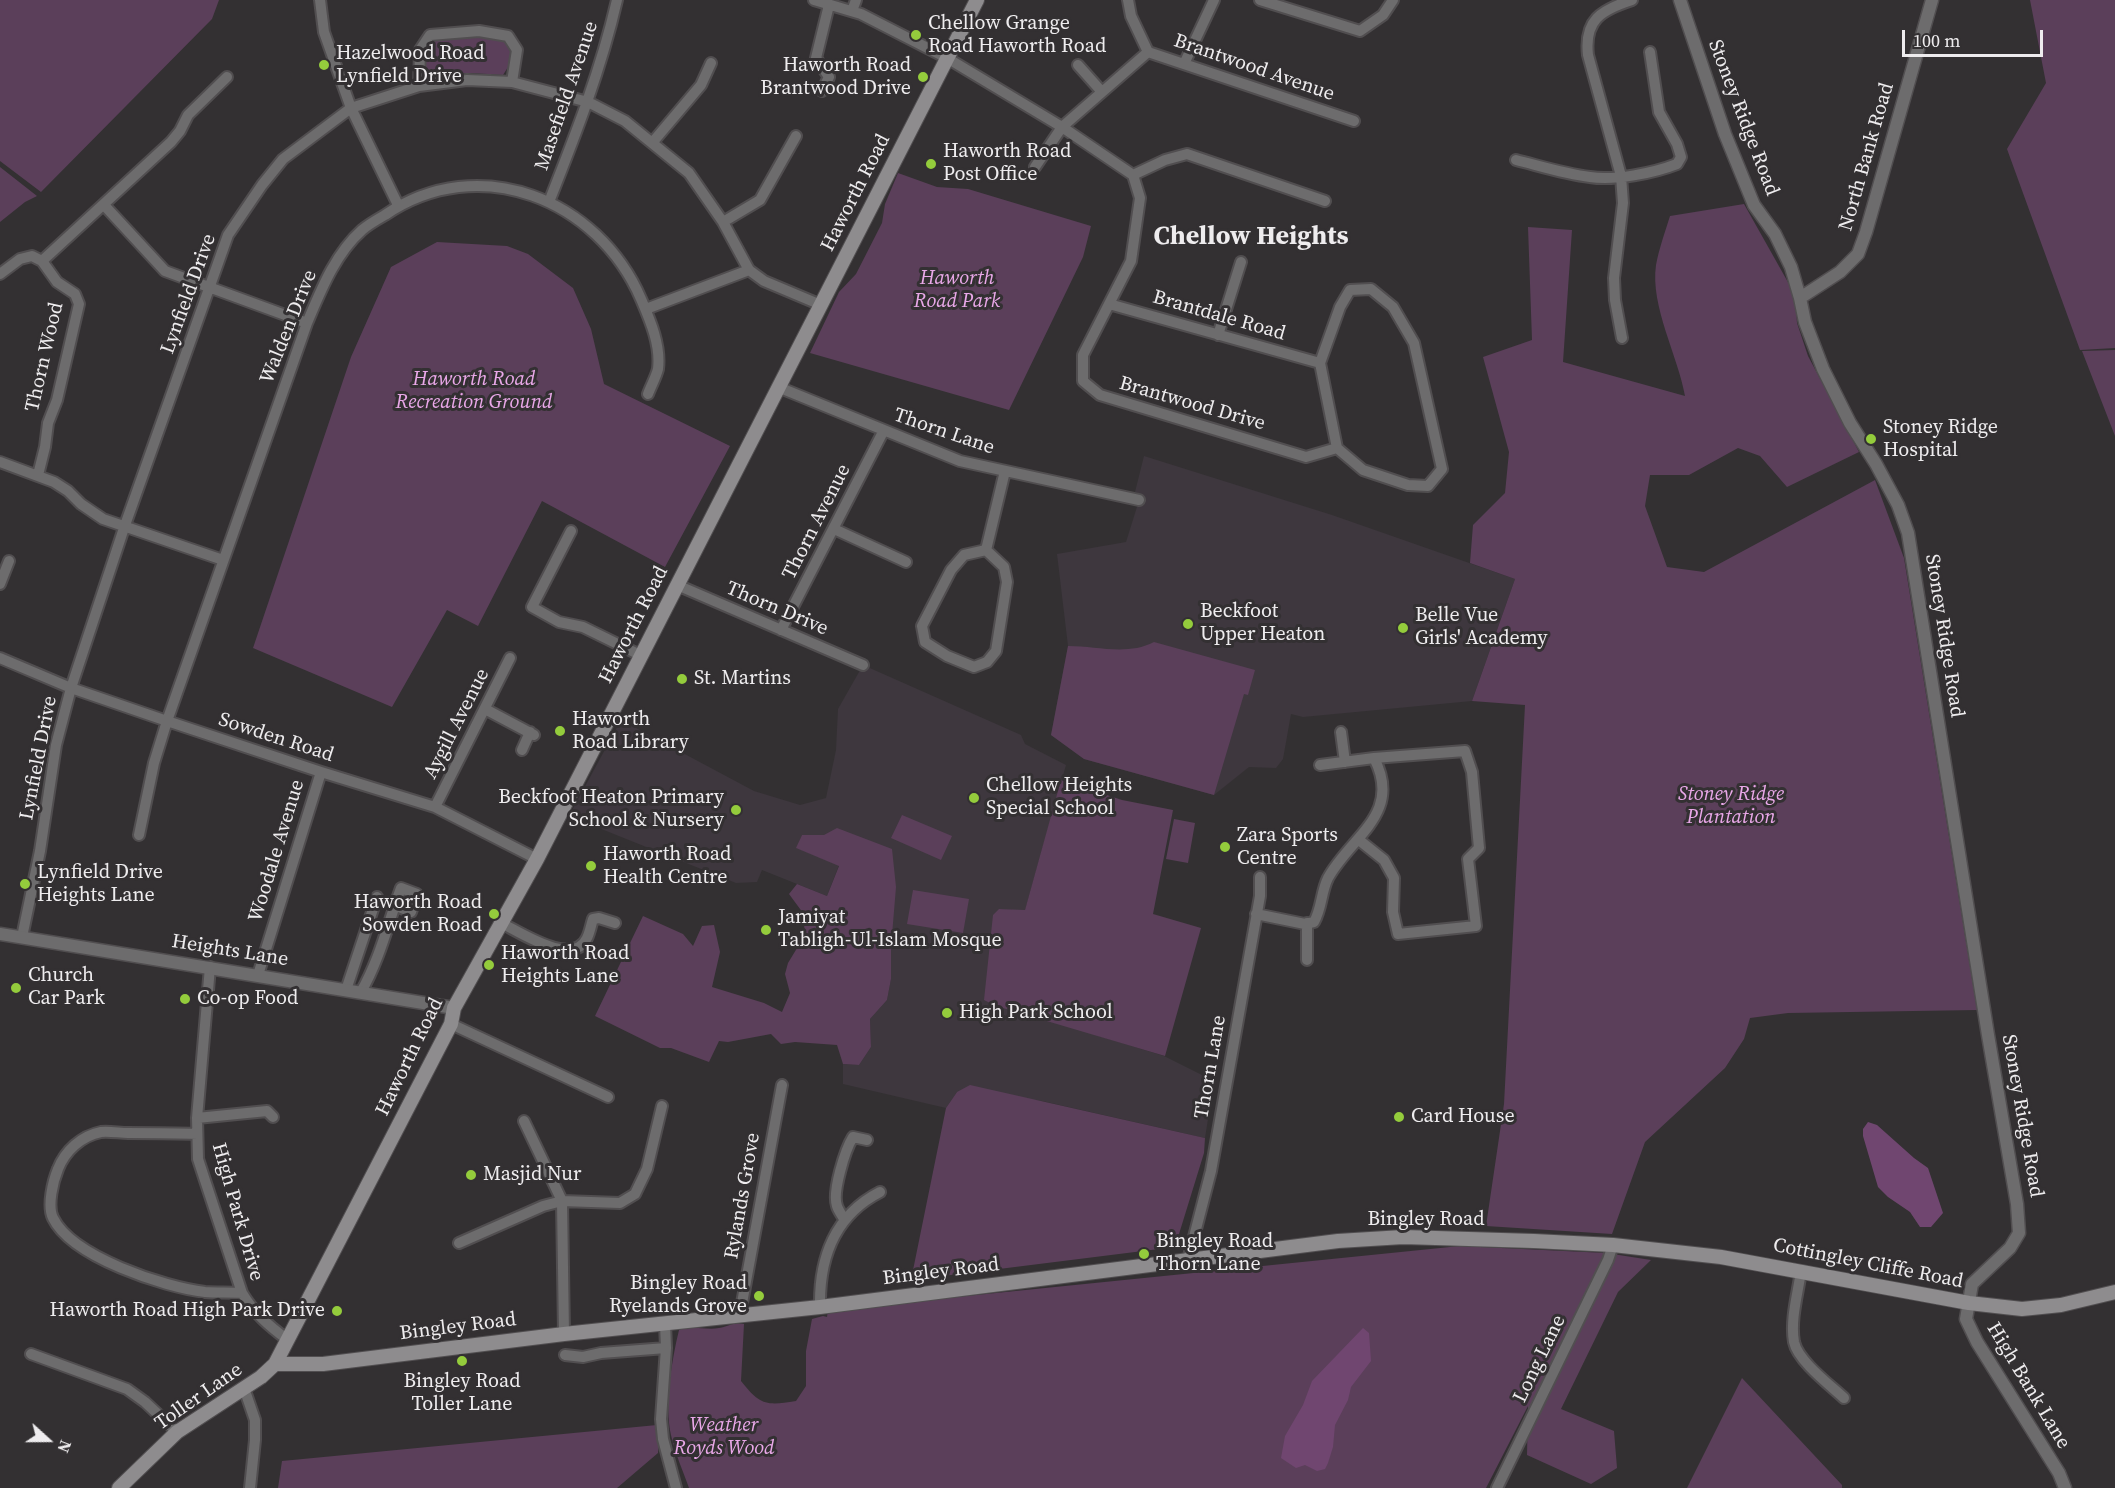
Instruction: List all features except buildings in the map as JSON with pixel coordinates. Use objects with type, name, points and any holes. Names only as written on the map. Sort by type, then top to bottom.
[{"type":"main road","name":"Haworth Road","points":[[275,1364],[451,1024],[454,1008],[537,859],[977,0]]},
{"type":"main road","name":"Bingley Road","points":[[275,1364],[322,1364],[564,1334],[820,1307],[1338,1241],[1403,1237],[1534,1240],[1613,1245]]},
{"type":"main road","name":"Cottingley Cliffe Road","points":[[1613,1245],[1722,1257],[1969,1303],[2022,1309],[2061,1305],[2115,1292]]},
{"type":"main road","name":"Toller Lane","points":[[119,1488],[177,1432],[261,1377],[275,1364]]},
{"type":"street","points":[[320,0],[324,32],[351,108],[398,206]]},
{"type":"street","name":"Masefield Avenue","points":[[549,202],[588,102],[610,33],[617,0]]},
{"type":"street","points":[[814,0],[861,14],[947,58],[1062,127],[1133,175],[1165,160],[1187,154],[1325,201]]},
{"type":"street","points":[[852,11],[856,0]]},
{"type":"street","points":[[1128,0],[1131,16],[1148,52]]},
{"type":"street","points":[[1184,64],[1214,0]]},
{"type":"street","points":[[1260,0],[1360,31],[1383,15],[1393,0]]},
{"type":"street","points":[[1622,338],[1615,300],[1614,278],[1623,203],[1620,176],[1588,55],[1586,38],[1595,19],[1611,7],[1632,0]]},
{"type":"street","name":"Stoney Ridge Road","points":[[1680,0],[1701,68],[1754,205],[1775,234],[1791,267],[1805,322],[1822,369],[1850,423],[1898,505],[1908,532],[1988,1035],[2018,1204],[2019,1233],[2010,1248],[1972,1284],[1969,1303]]},
{"type":"street","name":"North Bank Road","points":[[1800,298],[1840,272],[1858,254],[1932,0]]},
{"type":"street","points":[[822,91],[829,77],[816,58],[830,5]]},
{"type":"street","points":[[419,86],[420,50],[430,35],[478,31],[508,36],[518,50],[512,82]]},
{"type":"street","name":"Brantwood Avenue","points":[[1035,167],[1062,127],[1148,52],[1354,121]]},
{"type":"street","points":[[1516,160],[1591,178],[1664,170],[1677,164],[1681,157],[1677,144],[1659,112],[1650,52]]},
{"type":"street","points":[[652,143],[701,85],[711,63]]},
{"type":"street","points":[[1078,65],[1102,92]]},
{"type":"street","points":[[0,274],[27,255],[32,255],[42,261],[171,142],[188,115],[226,77]]},
{"type":"street","name":"Lynfield Drive","points":[[22,937],[40,850],[56,745],[71,688],[124,528],[228,235],[283,159],[351,108],[419,86],[467,81],[512,82],[588,102],[624,121],[652,143],[689,173],[723,222],[749,270]]},
{"type":"street","points":[[723,222],[760,200],[796,136]]},
{"type":"street","name":"Brantwood Drive","points":[[1133,175],[1140,198],[1131,261],[1083,355],[1083,381],[1100,395],[1306,456],[1337,448]]},
{"type":"street","name":"Walden Drive","points":[[139,835],[154,763],[167,721],[307,323],[330,270],[362,230],[398,206],[418,196],[466,185],[512,189],[549,202],[576,216],[607,245],[632,277],[646,309],[657,344],[658,369],[648,394]]},
{"type":"street","points":[[104,205],[165,271],[307,323]]},
{"type":"street","name":"Thorn Wood","points":[[38,475],[48,423],[57,400],[80,304],[75,294],[57,282],[42,261]]},
{"type":"street","points":[[1218,335],[1241,262]]},
{"type":"street","points":[[646,309],[749,270],[764,281],[820,305]]},
{"type":"street","points":[[1371,289],[1393,307],[1414,343],[1442,469],[1428,486],[1408,485],[1363,470],[1337,448],[1320,363],[1340,307],[1350,290],[1371,289]]},
{"type":"street","name":"Brantdale Road","points":[[1109,304],[1320,363]]},
{"type":"street","name":"Thorn Lane","points":[[778,387],[960,461],[1139,500]]},
{"type":"street","name":"Thorn Avenue","points":[[781,630],[884,430]]},
{"type":"street","points":[[0,462],[54,482],[103,519],[224,560]]},
{"type":"street","points":[[986,550],[1005,471]]},
{"type":"street","points":[[834,529],[906,562]]},
{"type":"street","points":[[571,531],[532,607],[559,622],[583,627],[640,656]]},
{"type":"street","points":[[986,550],[1004,567],[1007,582],[996,651],[987,662],[974,667],[947,656],[926,642],[922,626],[951,570],[964,555],[986,550]]},
{"type":"street","points":[[0,584],[9,561]]},
{"type":"street","name":"Thorn Drive","points":[[677,585],[863,665]]},
{"type":"street","name":"Sowden Road","points":[[0,658],[71,688],[167,721],[435,807],[537,859]]},
{"type":"street","name":"Aygill Avenue","points":[[435,807],[510,658]]},
{"type":"street","points":[[485,709],[532,734],[522,750]]},
{"type":"street","points":[[1341,732],[1345,762]]},
{"type":"street","points":[[1320,765],[1374,758],[1466,751],[1473,772],[1479,848],[1468,859],[1476,926],[1398,934],[1393,912],[1394,878],[1384,860],[1359,840]]},
{"type":"street","points":[[1256,914],[1307,923],[1314,922],[1319,914],[1328,879],[1380,810],[1380,771],[1374,758]]},
{"type":"street","name":"Woodale Avenue","points":[[258,975],[321,772]]},
{"type":"street","name":"Thorn Lane","points":[[1188,1260],[1211,1171],[1256,914],[1260,878]]},
{"type":"street","points":[[346,990],[378,897]]},
{"type":"street","points":[[361,992],[373,972],[394,905]]},
{"type":"street","points":[[501,923],[553,949],[567,950],[578,947],[587,939],[588,917],[615,923]]},
{"type":"street","points":[[1307,923],[1307,960]]},
{"type":"street","name":"Heights Lane","points":[[0,934],[454,1008]]},
{"type":"street","name":"High Park Drive","points":[[210,967],[197,1118],[198,1159],[242,1293],[252,1310],[288,1340]]},
{"type":"street","points":[[451,1024],[608,1097]]},
{"type":"street","name":"Rylands Grove","points":[[740,1314],[782,1085]]},
{"type":"street","points":[[459,1243],[543,1206],[562,1201],[620,1203],[635,1194],[647,1168],[662,1106]]},
{"type":"street","points":[[197,1118],[267,1111],[273,1118]]},
{"type":"street","points":[[524,1121],[562,1201],[564,1334]]},
{"type":"street","points":[[197,1134],[100,1132],[81,1140],[62,1158],[54,1179],[51,1198],[52,1217],[67,1236],[95,1256],[124,1269],[173,1285],[204,1292],[242,1293]]},
{"type":"street","points":[[844,1219],[837,1206],[842,1166],[853,1137],[867,1140]]},
{"type":"street","points":[[820,1307],[819,1283],[833,1240],[844,1219],[865,1199],[880,1192]]},
{"type":"street","name":"Long Lane","points":[[1497,1488],[1613,1245]]},
{"type":"street","points":[[1801,1271],[1794,1324],[1795,1344],[1819,1375],[1844,1398]]},
{"type":"street","name":"High Bank Lane","points":[[1969,1303],[1966,1320],[1977,1342],[2059,1473],[2065,1488]]},
{"type":"street","points":[[665,1323],[666,1348],[661,1419],[663,1439],[676,1488]]},
{"type":"street","points":[[565,1355],[583,1357],[601,1353],[666,1348]]},
{"type":"street","points":[[30,1354],[128,1389],[177,1432]]},
{"type":"street","points":[[244,1388],[255,1420],[250,1488]]},
{"type":"shaded area","name":"Beckfoot Upper Heaton","points":[[1144,456],[1332,515],[1515,579],[1472,701],[1303,717],[1291,714],[1283,759],[1276,768],[1249,767],[1214,795],[1084,759],[1051,735],[1068,646],[1057,554],[1126,542],[1141,494],[1135,492]]},
{"type":"shaded area","points":[[863,665],[1021,735],[1025,744],[1066,765],[1025,911],[999,909],[1093,1034],[1164,1056],[1204,1076],[1203,1090],[1211,1100],[1205,1138],[1042,1101],[957,1092],[946,1108],[843,1084],[843,1064],[859,1065],[871,1047],[870,1019],[887,1000],[891,979],[891,947],[824,835],[802,835],[797,848],[839,865],[827,896],[762,870],[757,882],[736,883],[569,816],[621,720],[754,791],[800,805],[826,798],[836,750],[838,709]]},
{"type":"shaded area","points":[[1868,1122],[1877,1125],[1928,1168],[1943,1213],[1931,1227],[1920,1227],[1910,1212],[1878,1187],[1863,1136],[1863,1129]]},
{"type":"shaded area","points":[[1363,1328],[1369,1333],[1371,1361],[1351,1387],[1348,1400],[1335,1425],[1333,1447],[1328,1463],[1325,1469],[1317,1471],[1305,1465],[1296,1468],[1281,1458],[1285,1436],[1303,1405],[1312,1381]]},
{"type":"green space","points":[[0,0],[219,0],[212,19],[41,192],[0,161]]},
{"type":"green space","points":[[2030,0],[2115,0],[2115,348],[2080,350],[2007,149],[2046,83]]},
{"type":"green space","points":[[478,36],[505,40],[512,52],[510,64],[503,75],[432,74],[424,67],[424,50],[432,39]]},
{"type":"green space","points":[[0,167],[37,196],[25,202],[0,222]]},
{"type":"green space","name":"Haworth Road Park","points":[[898,173],[937,187],[968,189],[1091,226],[1083,257],[1009,410],[810,353],[839,292],[856,274],[882,223],[885,204]]},
{"type":"green space","name":"Stoney Ridge Plantation","points":[[1744,204],[1789,284],[1796,307],[1797,323],[1808,356],[1859,452],[1787,487],[1760,456],[1738,448],[1689,475],[1650,475],[1645,506],[1667,567],[1704,572],[1875,480],[1904,558],[1977,1010],[1788,1013],[1750,1018],[1744,1039],[1725,1068],[1645,1142],[1612,1234],[1486,1226],[1504,1104],[1525,705],[1472,701],[1515,579],[1470,563],[1473,525],[1505,493],[1509,452],[1483,357],[1532,340],[1528,227],[1572,230],[1563,362],[1685,396],[1657,297],[1656,265],[1662,240],[1670,216]]},
{"type":"green space","name":"Haworth Road Recreation Ground","points":[[437,242],[507,246],[528,254],[573,288],[591,329],[604,384],[730,446],[665,567],[542,501],[478,626],[447,610],[392,707],[253,648],[351,357],[391,267]]},
{"type":"green space","points":[[2115,350],[2115,436],[2082,351]]},
{"type":"green space","points":[[1154,642],[1255,670],[1248,695],[1244,694],[1214,795],[1084,759],[1051,735],[1068,646],[1133,649]]},
{"type":"green space","points":[[1061,780],[1122,800],[1173,810],[1153,914],[1201,928],[1165,1056],[996,1006],[984,1000],[993,915],[999,909],[1025,910]]},
{"type":"green space","points":[[902,815],[952,836],[941,860],[891,838]]},
{"type":"green space","points":[[1174,819],[1195,823],[1188,863],[1166,859]]},
{"type":"green space","points":[[837,828],[892,849],[896,887],[891,979],[887,1000],[870,1019],[871,1047],[859,1065],[843,1064],[837,1045],[795,1042],[781,1044],[771,1034],[728,1042],[719,1041],[709,1062],[671,1048],[660,1048],[595,1016],[643,916],[683,934],[693,946],[702,926],[714,925],[720,952],[712,987],[764,1003],[782,1012],[790,993],[785,974],[788,963],[805,935],[803,913],[789,894],[797,884],[827,896],[839,866],[796,848],[802,835],[824,835]]},
{"type":"green space","points":[[913,890],[969,899],[963,933],[907,924]]},
{"type":"green space","points":[[970,1085],[1205,1138],[1204,1153],[1175,1247],[911,1280],[946,1108],[957,1092]]},
{"type":"green space","name":"Weather Royds Wood","points":[[1460,1246],[1606,1253],[1651,1260],[1618,1292],[1561,1409],[1614,1431],[1617,1468],[1591,1484],[1527,1455],[1528,1406],[1486,1488],[689,1488],[671,1435],[668,1410],[670,1382],[679,1330],[683,1328],[714,1329],[744,1324],[741,1381],[753,1395],[764,1402],[786,1403],[796,1401],[806,1386],[806,1351],[812,1319],[827,1317],[828,1310]]},
{"type":"green space","points":[[1742,1378],[1842,1485],[1842,1488],[1687,1488]]},
{"type":"green space","points":[[657,1425],[658,1453],[617,1488],[278,1488],[282,1461]]},
{"type":"place","name":"Chellow Grange Road Haworth Road","points":[[916,35]]},
{"type":"place","name":"Hazelwood Road Lynfield Drive","points":[[324,65]]},
{"type":"place","name":"Haworth Road Brantwood Drive","points":[[923,77]]},
{"type":"place","name":"Haworth Road Post Office","points":[[931,164]]},
{"type":"place","name":"Stoney Ridge Hospital","points":[[1871,439]]},
{"type":"place","name":"Beckfoot Upper Heaton","points":[[1188,624]]},
{"type":"place","name":"Belle Vue Girls' Academy","points":[[1403,628]]},
{"type":"place","name":"St. Martins","points":[[682,679]]},
{"type":"place","name":"Haworth Road Library","points":[[560,731]]},
{"type":"place","name":"Chellow Heights Special School","points":[[974,798]]},
{"type":"place","name":"Beckfoot Heaton Primary School & Nursery","points":[[736,810]]},
{"type":"place","name":"Zara Sports Centre","points":[[1225,847]]},
{"type":"place","name":"Haworth Road Health Centre","points":[[591,866]]},
{"type":"place","name":"Lynfield Drive Heights Lane","points":[[25,884]]},
{"type":"place","name":"Haworth Road Sowden Road","points":[[494,914]]},
{"type":"place","name":"Jamiyat Tabligh-Ul-Islam Mosque","points":[[766,930]]},
{"type":"place","name":"Haworth Road Heights Lane","points":[[489,965]]},
{"type":"place","name":"Church Car Park","points":[[16,988]]},
{"type":"place","name":"Co-op Food","points":[[185,999]]},
{"type":"place","name":"High Park School","points":[[947,1013]]},
{"type":"place","name":"Card House","points":[[1399,1117]]},
{"type":"place","name":"Masjid Nur","points":[[471,1175]]},
{"type":"place","name":"Bingley Road Thorn Lane","points":[[1144,1254]]},
{"type":"place","name":"Bingley Road Ryelands Grove","points":[[759,1296]]},
{"type":"place","name":"Haworth Road High Park Drive","points":[[337,1311]]},
{"type":"place","name":"Bingley Road Toller Lane","points":[[462,1361]]},
{"type":"district","name":"Chellow Heights","points":[[1251,237]]}]
